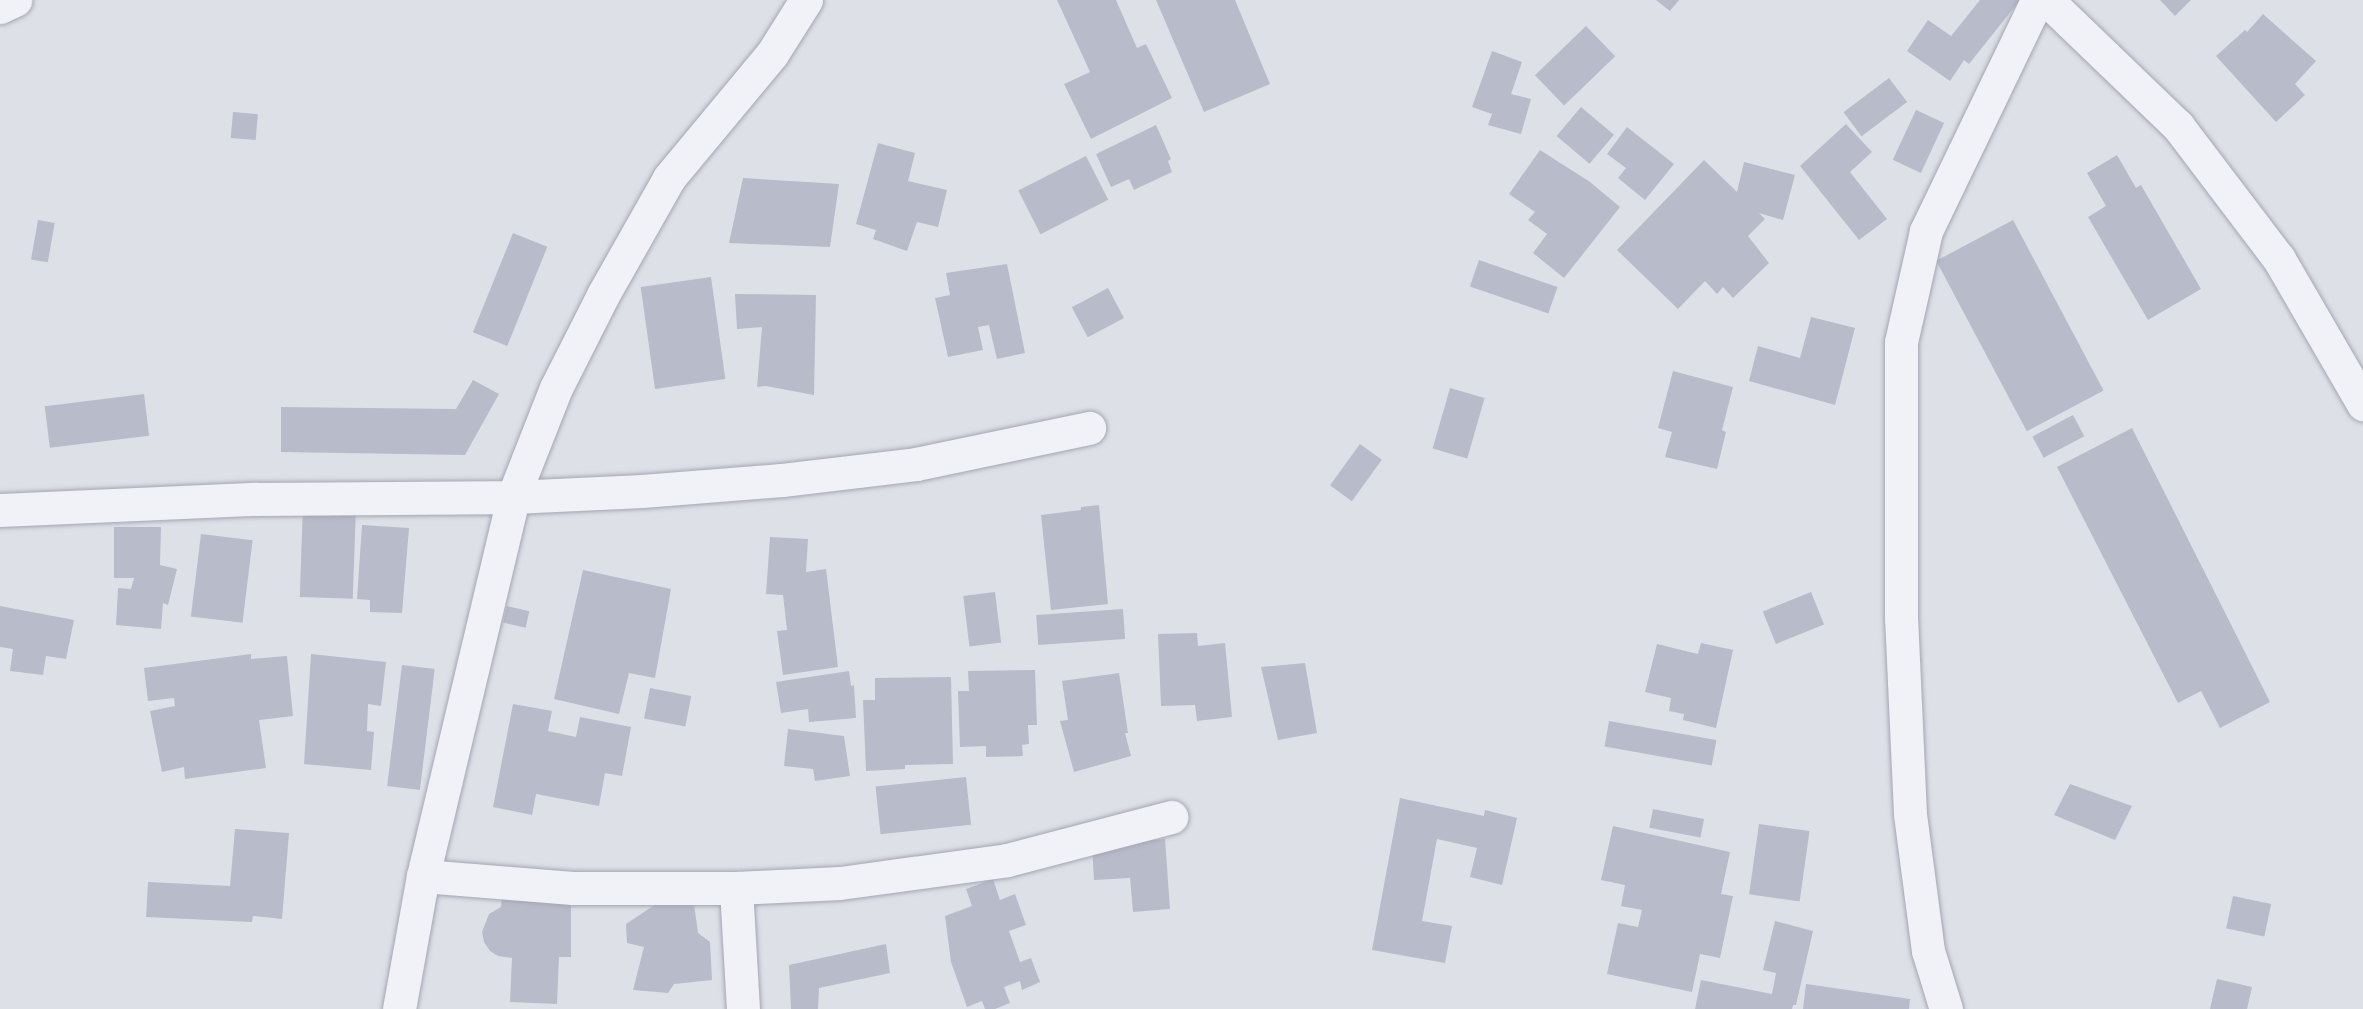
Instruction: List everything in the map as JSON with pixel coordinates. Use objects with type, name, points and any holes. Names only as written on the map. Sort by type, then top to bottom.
[{"type":"street","points":[[0,7],[15,0]]},
{"type":"street","points":[[399,1009],[423,876],[513,496],[556,388],[604,293],[669,178],[772,54],[806,0]]},
{"type":"street","points":[[1946,1009],[1928,951],[1910,814],[1900,619],[1902,342],[1926,231],[2037,0]]},
{"type":"street","points":[[2047,0],[2178,126],[2280,259],[2363,404]]},
{"type":"street","points":[[0,510],[256,499],[513,496],[642,491],[783,480],[916,464],[1089,428]]},
{"type":"street","points":[[423,876],[573,888],[736,888],[840,883],[1007,860],[1172,816]]},
{"type":"street","points":[[736,888],[743,1009]]},
{"type":"building","points":[[1057,0],[1116,0],[1137,48],[1146,44],[1172,98],[1091,139],[1064,84],[1090,72]]},
{"type":"building","points":[[1156,0],[1235,0],[1270,84],[1204,112]]},
{"type":"building","points":[[1656,0],[1679,0],[1670,11]]},
{"type":"building","points":[[1980,0],[2020,0],[1969,64],[1964,60],[1950,81],[1907,51],[1928,20],[1951,36]]},
{"type":"building","points":[[2160,0],[2191,0],[2175,16]]},
{"type":"building","points":[[2263,14],[2316,61],[2295,84],[2305,95],[2276,122],[2216,56],[2245,30],[2247,32]]},
{"type":"building","points":[[1586,26],[1615,56],[1564,106],[1535,75]]},
{"type":"building","points":[[1492,51],[1522,62],[1511,94],[1531,99],[1521,134],[1488,125],[1492,114],[1472,107]]},
{"type":"building","points":[[1889,78],[1907,102],[1862,136],[1843,112]]},
{"type":"building","points":[[1581,107],[1614,135],[1590,164],[1557,136]]},
{"type":"building","points":[[1916,110],[1944,123],[1921,173],[1893,160]]},
{"type":"building","points":[[233,112],[258,114],[256,140],[231,138]]},
{"type":"building","points":[[1846,124],[1872,152],[1850,172],[1887,219],[1859,240],[1800,166]]},
{"type":"building","points":[[1156,125],[1171,159],[1168,161],[1172,172],[1134,190],[1129,179],[1111,187],[1096,154]]},
{"type":"building","points":[[1627,127],[1674,164],[1645,200],[1618,178],[1626,168],[1607,154]]},
{"type":"building","points":[[878,143],[915,153],[908,181],[947,190],[938,227],[917,222],[907,251],[873,239],[876,230],[856,224]]},
{"type":"building","points":[[1540,150],[1590,182],[1620,207],[1564,278],[1533,253],[1547,234],[1528,220],[1535,212],[1509,194]]},
{"type":"building","points":[[2117,155],[2136,188],[2141,185],[2201,289],[2148,320],[2088,217],[2106,206],[2087,173]]},
{"type":"building","points":[[1086,156],[1108,200],[1041,234],[1018,191]]},
{"type":"building","points":[[1704,160],[1737,192],[1744,162],[1795,175],[1783,220],[1759,213],[1765,219],[1748,236],[1769,263],[1733,298],[1723,287],[1717,294],[1705,281],[1678,309],[1617,250]]},
{"type":"building","points":[[743,178],[839,184],[830,247],[729,243]]},
{"type":"building","points":[[38,220],[55,223],[48,262],[31,259]]},
{"type":"building","points":[[2013,220],[2104,390],[2027,431],[1936,261]]},
{"type":"building","points":[[513,233],[547,247],[507,346],[473,332]]},
{"type":"building","points":[[1479,260],[1557,287],[1548,313],[1470,286]]},
{"type":"building","points":[[1007,264],[1025,353],[997,359],[989,325],[978,327],[983,350],[948,357],[935,298],[950,295],[946,273]]},
{"type":"building","points":[[711,277],[725,379],[655,389],[641,287]]},
{"type":"building","points":[[1108,288],[1124,318],[1088,337],[1072,307]]},
{"type":"building","points":[[735,294],[816,295],[814,395],[766,386],[757,387],[762,327],[737,329]]},
{"type":"building","points":[[1811,317],[1855,328],[1835,405],[1749,381],[1758,346],[1800,358]]},
{"type":"building","points":[[1673,371],[1733,387],[1722,430],[1726,432],[1717,469],[1665,457],[1672,432],[1658,428]]},
{"type":"building","points":[[473,380],[499,394],[465,455],[281,452],[281,407],[456,409]]},
{"type":"building","points":[[1450,388],[1485,398],[1467,458],[1433,449]]},
{"type":"building","points":[[144,394],[149,436],[50,448],[45,406]]},
{"type":"building","points":[[2073,415],[2084,436],[2044,458],[2032,437]]},
{"type":"building","points":[[2132,428],[2270,702],[2220,728],[2201,691],[2178,703],[2057,467]]},
{"type":"building","points":[[1360,444],[1382,460],[1352,501],[1330,485]]},
{"type":"building","points":[[303,505],[356,507],[353,599],[300,597]]},
{"type":"building","points":[[1099,505],[1108,604],[1051,610],[1041,515],[1081,510],[1081,507]]},
{"type":"building","points":[[362,525],[409,528],[402,613],[370,612],[370,600],[357,599]]},
{"type":"building","points":[[114,527],[161,527],[160,565],[177,569],[168,605],[163,603],[161,629],[116,625],[118,588],[131,589],[134,578],[114,578]]},
{"type":"building","points":[[201,534],[253,540],[242,623],[191,616]]},
{"type":"building","points":[[770,537],[808,539],[806,572],[826,569],[838,667],[783,675],[777,631],[787,630],[783,595],[766,594]]},
{"type":"building","points":[[583,570],[671,589],[655,678],[629,673],[619,714],[554,699]]},
{"type":"building","points":[[995,592],[1001,643],[969,647],[963,596]]},
{"type":"building","points":[[1811,592],[1824,624],[1776,644],[1763,611]]},
{"type":"building","points":[[0,606],[74,620],[66,659],[46,656],[43,675],[10,671],[13,649],[0,647]]},
{"type":"building","points":[[507,606],[529,611],[526,628],[503,623]]},
{"type":"building","points":[[1123,609],[1125,639],[1038,645],[1036,615]]},
{"type":"building","points":[[1197,633],[1198,646],[1225,643],[1232,717],[1197,721],[1195,705],[1161,706],[1158,634]]},
{"type":"building","points":[[1701,643],[1733,650],[1716,728],[1683,720],[1684,714],[1669,711],[1671,698],[1645,692],[1657,644],[1698,654]]},
{"type":"building","points":[[251,654],[251,659],[287,656],[293,716],[259,720],[266,768],[185,779],[184,767],[162,772],[150,711],[175,706],[174,698],[148,701],[144,668]]},
{"type":"building","points":[[311,654],[386,662],[381,706],[368,704],[367,731],[374,732],[371,770],[304,764]]},
{"type":"building","points":[[1305,663],[1317,733],[1278,740],[1261,667]]},
{"type":"building","points":[[402,665],[435,669],[420,790],[387,786]]},
{"type":"building","points":[[1035,670],[1037,725],[1028,725],[1029,744],[1022,745],[1023,756],[986,757],[986,746],[960,747],[958,691],[969,691],[968,671]]},
{"type":"building","points":[[849,671],[851,686],[854,685],[856,718],[809,722],[808,709],[781,713],[776,682]]},
{"type":"building","points":[[1119,673],[1128,733],[1125,733],[1131,756],[1074,772],[1060,721],[1068,720],[1062,681]]},
{"type":"building","points":[[951,677],[953,764],[905,765],[905,769],[866,771],[863,700],[875,700],[875,678]]},
{"type":"building","points":[[650,688],[691,696],[685,726],[644,718]]},
{"type":"building","points":[[513,704],[552,711],[548,731],[576,737],[580,717],[631,727],[622,776],[605,773],[599,806],[536,794],[532,815],[493,807]]},
{"type":"building","points":[[1609,721],[1716,740],[1712,766],[1604,747]]},
{"type":"building","points":[[788,729],[844,736],[850,776],[815,781],[813,769],[784,766]]},
{"type":"building","points":[[966,777],[971,825],[881,834],[875,787]]},
{"type":"building","points":[[2070,784],[2132,806],[2115,840],[2054,815]]},
{"type":"building","points":[[1400,798],[1484,816],[1485,810],[1517,818],[1502,885],[1470,877],[1477,848],[1437,839],[1422,921],[1452,926],[1445,963],[1372,950]]},
{"type":"building","points":[[1653,809],[1704,819],[1700,838],[1649,828]]},
{"type":"building","points":[[1759,824],[1810,831],[1800,901],[1749,894]]},
{"type":"building","points":[[1613,826],[1730,852],[1721,894],[1733,896],[1720,958],[1700,954],[1692,992],[1607,974],[1618,923],[1638,927],[1642,910],[1621,906],[1625,885],[1601,880]]},
{"type":"building","points":[[235,829],[289,833],[282,919],[253,916],[252,922],[146,917],[148,882],[230,886]]},
{"type":"building","points":[[1165,839],[1170,909],[1133,912],[1130,878],[1094,880],[1092,845]]},
{"type":"building","points":[[993,879],[1000,900],[1015,894],[1026,925],[1009,931],[1020,962],[1031,958],[1040,982],[1022,990],[1020,981],[1004,987],[1010,1003],[995,1009],[985,1009],[982,1001],[967,1007],[951,962],[945,916],[972,906],[966,889]]},
{"type":"building","points":[[2233,896],[2271,904],[2264,936],[2226,928]]},
{"type":"building","points":[[502,897],[571,900],[571,957],[559,957],[557,1004],[510,1002],[512,958],[498,956],[490,951],[484,942],[482,932],[489,914],[501,907]]},
{"type":"building","points":[[656,904],[694,904],[698,933],[710,942],[712,980],[674,984],[668,993],[633,990],[644,947],[627,943],[626,924]]},
{"type":"building","points":[[1775,921],[1813,931],[1796,1005],[1793,1005],[1792,1009],[1695,1009],[1701,980],[1772,994],[1776,973],[1763,970]]},
{"type":"building","points":[[886,944],[890,973],[819,988],[818,1009],[791,1009],[789,965]]},
{"type":"building","points":[[2217,979],[2252,987],[2247,1009],[2210,1009]]},
{"type":"building","points":[[1806,984],[1910,999],[1909,1009],[1803,1009]]}]
